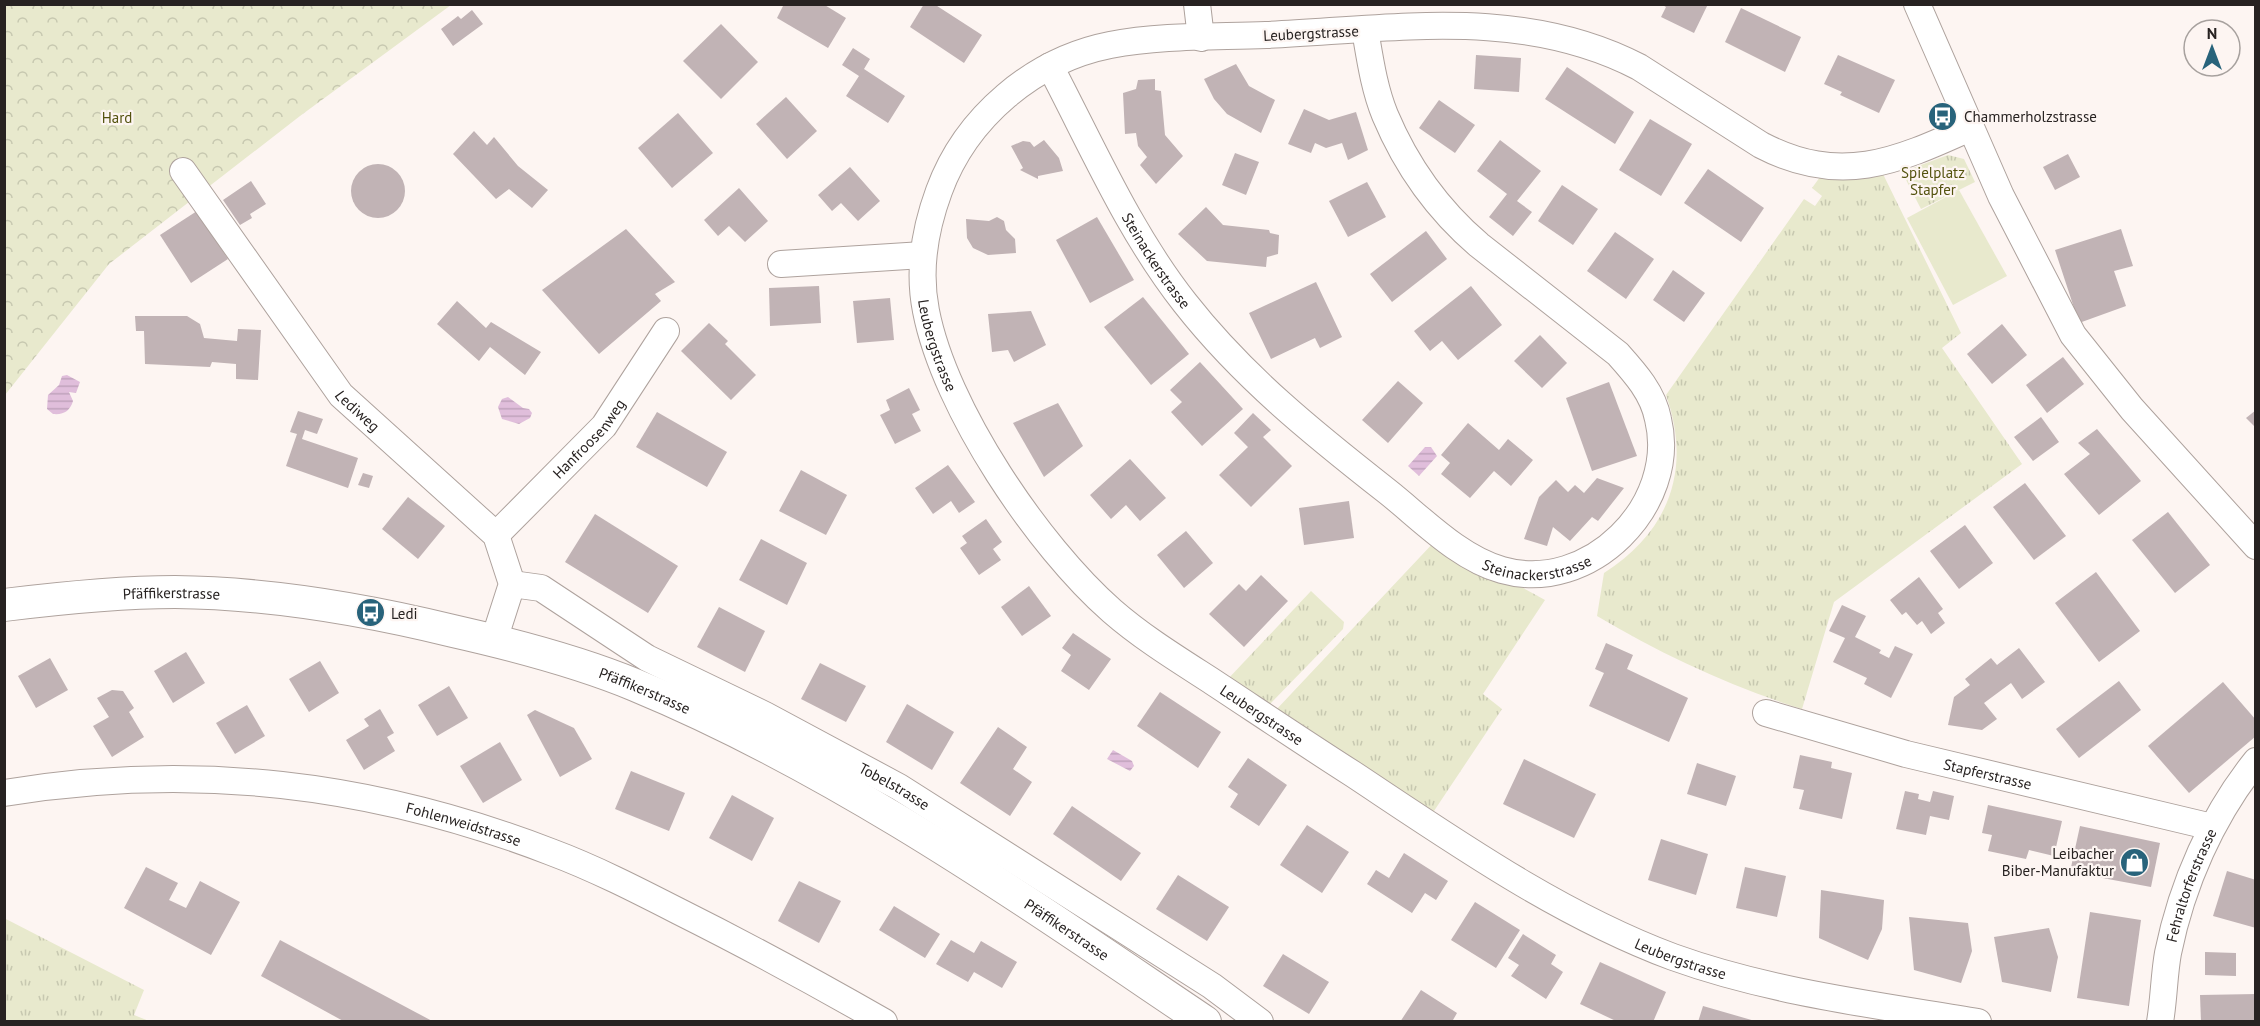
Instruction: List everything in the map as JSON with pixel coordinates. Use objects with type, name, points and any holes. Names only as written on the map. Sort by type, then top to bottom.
[{"type":"main road","name":"Pfäffikerstrasse","points":[[4,605],[123,594],[234,595],[370,613],[494,640],[556,657],[633,684],[762,744],[907,826],[993,880],[1205,1022]]},
{"type":"street","points":[[1197,4],[1201,38]]},
{"type":"street","points":[[1917,4],[2001,196],[2073,335],[2132,409],[2256,546]]},
{"type":"street","name":"Leubergstrasse","points":[[1970,128],[1887,163],[1849,168],[1821,166],[1779,154],[1640,67],[1572,40],[1522,29],[1494,27],[1365,30],[1135,41],[1107,46],[1050,66],[1001,100],[966,140],[942,182],[927,231],[923,255],[926,309],[933,337],[955,392],[985,451],[1013,496],[1062,559],[1116,615],[1155,644],[1477,855],[1560,904],[1620,934],[1673,957],[1743,978],[1797,991],[1978,1022]]},
{"type":"street","name":"Steinackerstrasse","points":[[1050,66],[1146,246],[1183,301],[1243,370],[1303,426],[1470,556],[1505,571],[1554,572],[1574,566],[1597,556],[1618,540],[1646,504],[1660,457],[1661,438],[1654,405],[1634,372],[1618,354],[1456,226],[1437,204],[1417,175],[1385,115],[1375,82],[1365,30]]},
{"type":"street","name":"Lediweg","points":[[183,171],[341,395],[496,535],[512,584]]},
{"type":"street","points":[[781,264],[923,255]]},
{"type":"street","name":"Hanfroosenweg","points":[[496,535],[604,426],[666,331]]},
{"type":"street","points":[[494,640],[512,584]]},
{"type":"street","name":"Tobelstrasse","points":[[512,584],[541,588],[647,658],[765,715],[899,787],[1212,986],[1260,1022]]},
{"type":"street","name":"Stapferstrasse","points":[[1766,713],[1905,754],[2212,827]]},
{"type":"street","name":"Fehraltorferstrasse","points":[[2160,1022],[2168,955],[2179,908],[2212,827],[2256,761]]},
{"type":"street","name":"Fohlenweidstrasse","points":[[4,794],[108,781],[222,779],[328,790],[402,805],[552,852],[644,894],[794,969],[884,1022]]},
{"type":"green space","name":"Hard","points":[[5,5],[451,5],[300,116],[109,264],[5,395]]},
{"type":"green space","name":"Spielplatz Stapfer","points":[[1948,155],[1964,159],[1975,182],[1921,209],[1902,172]]},
{"type":"green space","points":[[1883,174],[1961,333],[1942,348],[2022,464],[1834,602],[1802,709],[1749,691],[1697,668],[1597,616],[1604,573],[1627,556],[1645,538],[1670,496],[1677,448],[1674,422],[1666,395],[1804,199],[1815,206],[1822,196],[1812,188],[1820,177],[1860,178]]},
{"type":"green space","points":[[1959,190],[2007,276],[1953,305],[1907,218]]},
{"type":"green space","points":[[1436,540],[1545,600],[1483,694],[1502,709],[1432,814],[1275,711]]},
{"type":"green space","points":[[1311,591],[1344,622],[1343,629],[1268,706],[1227,680]]},
{"type":"green space","points":[[4,918],[144,990],[134,1015],[149,1021],[5,1021]]},
{"type":"shaded area","points":[[67,375],[80,382],[76,393],[69,392],[73,401],[68,410],[60,414],[53,414],[47,409],[48,395],[59,385],[62,376]]},
{"type":"shaded area","points":[[508,397],[523,408],[529,409],[532,413],[530,418],[519,424],[502,419],[498,407],[502,399]]},
{"type":"shaded area","points":[[1425,447],[1431,447],[1437,456],[1419,476],[1408,466]]},
{"type":"shaded area","points":[[1113,750],[1132,761],[1134,766],[1130,771],[1107,759]]},
{"type":"building","points":[[784,4],[823,4],[846,18],[828,48],[777,18]]},
{"type":"building","points":[[924,4],[934,4],[982,35],[964,63],[910,27]]},
{"type":"building","points":[[1661,4],[1708,4],[1694,33],[1661,17],[1666,7]]},
{"type":"building","points":[[1741,8],[1801,37],[1785,72],[1725,42]]},
{"type":"building","points":[[472,10],[483,24],[453,46],[441,29],[458,16],[461,19]]},
{"type":"building","points":[[721,24],[758,62],[721,99],[683,61]]},
{"type":"building","points":[[853,48],[870,59],[864,69],[905,96],[888,123],[846,96],[859,76],[842,65]]},
{"type":"building","points":[[1476,55],[1521,58],[1519,92],[1474,89]]},
{"type":"building","points":[[1838,55],[1895,80],[1879,113],[1840,95],[1842,92],[1824,84]]},
{"type":"building","points":[[1236,64],[1249,86],[1275,100],[1261,133],[1227,114],[1214,99],[1204,79]]},
{"type":"building","points":[[1567,67],[1634,112],[1615,144],[1545,99]]},
{"type":"building","points":[[1155,79],[1155,90],[1161,91],[1165,135],[1183,156],[1156,184],[1140,165],[1147,157],[1138,146],[1136,133],[1125,134],[1123,93],[1136,89],[1138,80]]},
{"type":"building","points":[[786,97],[817,131],[787,159],[756,124]]},
{"type":"building","points":[[1439,100],[1475,125],[1455,153],[1419,128]]},
{"type":"building","points":[[1304,109],[1329,120],[1356,112],[1368,150],[1348,160],[1342,143],[1326,148],[1315,143],[1311,153],[1288,144]]},
{"type":"building","points":[[678,113],[713,153],[672,188],[638,148]]},
{"type":"building","points":[[1650,119],[1692,144],[1661,196],[1619,170]]},
{"type":"building","points":[[474,131],[487,145],[494,137],[518,166],[548,190],[532,208],[509,189],[496,199],[453,154]]},
{"type":"building","points":[[1044,140],[1059,158],[1063,171],[1038,176],[1038,179],[1020,170],[1023,168],[1011,146],[1023,141],[1030,142],[1034,147]]},
{"type":"building","points":[[1500,140],[1541,171],[1517,201],[1532,212],[1513,236],[1489,217],[1507,194],[1477,171]]},
{"type":"building","points":[[1235,153],[1259,162],[1246,195],[1222,185]]},
{"type":"building","points":[[2068,154],[2080,177],[2055,190],[2043,167]]},
{"type":"building","points":[[378,164],[388,166],[397,172],[403,181],[405,191],[403,201],[397,210],[388,216],[378,218],[368,216],[359,210],[353,201],[351,191],[353,181],[359,172],[368,166]]},
{"type":"building","points":[[850,167],[880,201],[858,221],[841,203],[832,211],[818,195]]},
{"type":"building","points":[[1708,169],[1764,208],[1741,242],[1684,203]]},
{"type":"building","points":[[251,181],[266,204],[250,214],[252,218],[240,225],[223,200]]},
{"type":"building","points":[[1367,182],[1386,217],[1348,237],[1329,201]]},
{"type":"building","points":[[1562,185],[1598,209],[1573,245],[1538,221]]},
{"type":"building","points":[[739,188],[768,221],[745,242],[729,226],[718,236],[704,220]]},
{"type":"building","points":[[1206,207],[1223,225],[1269,230],[1270,233],[1279,235],[1278,254],[1267,257],[1266,267],[1207,261],[1178,234]]},
{"type":"building","points":[[197,211],[228,259],[191,283],[160,235]]},
{"type":"building","points":[[997,217],[1004,221],[1006,230],[1015,239],[1016,253],[988,255],[973,248],[967,238],[966,219],[989,221]]},
{"type":"building","points":[[1097,217],[1134,280],[1090,303],[1056,240]]},
{"type":"building","points":[[626,229],[675,282],[655,294],[661,301],[599,354],[542,290]]},
{"type":"building","points":[[2121,229],[2133,266],[2114,271],[2126,306],[2079,323],[2055,250]]},
{"type":"building","points":[[1426,231],[1447,259],[1392,302],[1370,274]]},
{"type":"building","points":[[1615,232],[1654,259],[1626,299],[1587,271]]},
{"type":"building","points":[[1673,270],[1705,293],[1684,322],[1653,300]]},
{"type":"building","points":[[1316,282],[1342,337],[1320,348],[1315,338],[1271,359],[1249,313]]},
{"type":"building","points":[[819,286],[821,323],[770,326],[769,288]]},
{"type":"building","points":[[1471,286],[1502,325],[1458,360],[1442,341],[1430,351],[1414,331]]},
{"type":"building","points":[[1143,297],[1189,354],[1151,385],[1104,327]]},
{"type":"building","points":[[890,298],[894,340],[857,343],[853,301]]},
{"type":"building","points":[[457,301],[486,328],[491,322],[541,352],[525,375],[490,347],[479,361],[437,324]]},
{"type":"building","points":[[1031,311],[1046,345],[1014,362],[1008,350],[992,352],[988,314]]},
{"type":"building","points":[[135,316],[187,316],[200,324],[204,338],[237,341],[238,329],[261,330],[258,380],[236,379],[236,364],[212,362],[210,367],[145,364],[144,331],[136,331]]},
{"type":"building","points":[[709,323],[728,341],[725,344],[756,375],[731,400],[681,351]]},
{"type":"building","points":[[2002,324],[2027,355],[1992,384],[1967,354]]},
{"type":"building","points":[[1540,335],[1567,363],[1542,388],[1514,361]]},
{"type":"building","points":[[2063,357],[2084,384],[2047,413],[2026,385]]},
{"type":"building","points":[[1200,362],[1243,409],[1202,446],[1171,412],[1182,402],[1170,390]]},
{"type":"building","points":[[1398,381],[1423,403],[1388,443],[1362,420]]},
{"type":"building","points":[[1609,382],[1637,456],[1592,471],[1566,398]]},
{"type":"building","points":[[909,388],[920,410],[912,414],[921,431],[895,444],[880,415],[890,410],[886,400]]},
{"type":"building","points":[[1058,403],[1083,446],[1044,477],[1013,423]]},
{"type":"building","points":[[2256,410],[2256,428],[2246,418]]},
{"type":"building","points":[[298,411],[323,419],[317,434],[305,430],[302,439],[358,458],[348,488],[286,466],[297,434],[290,432]]},
{"type":"building","points":[[657,412],[727,452],[707,487],[636,447]]},
{"type":"building","points":[[1253,413],[1271,430],[1263,437],[1292,466],[1251,507],[1219,475],[1248,447],[1234,433]]},
{"type":"building","points":[[2041,417],[2059,442],[2033,461],[2014,437]]},
{"type":"building","points":[[1468,423],[1499,450],[1508,439],[1533,460],[1511,486],[1494,471],[1470,498],[1441,474],[1450,463],[1441,455]]},
{"type":"building","points":[[2097,429],[2141,481],[2099,515],[2064,474],[2090,454],[2078,443]]},
{"type":"building","points":[[1130,459],[1166,498],[1140,521],[1126,505],[1111,519],[1090,495]]},
{"type":"building","points":[[948,465],[975,502],[959,513],[951,501],[933,514],[915,488]]},
{"type":"building","points":[[801,470],[847,495],[826,535],[779,511]]},
{"type":"building","points":[[363,473],[373,476],[369,488],[358,485]]},
{"type":"building","points":[[1597,478],[1624,488],[1598,521],[1592,517],[1570,541],[1553,527],[1547,546],[1524,539],[1539,497],[1556,480],[1568,492],[1575,485],[1584,493]]},
{"type":"building","points":[[2025,483],[2066,536],[2034,560],[1993,507]]},
{"type":"building","points":[[408,497],[445,526],[418,559],[382,529]]},
{"type":"building","points":[[1349,501],[1354,538],[1304,545],[1299,508]]},
{"type":"building","points":[[2168,512],[2210,565],[2175,593],[2132,540]]},
{"type":"building","points":[[595,514],[678,566],[648,613],[565,562]]},
{"type":"building","points":[[986,519],[1002,542],[993,549],[1001,560],[979,575],[960,548],[967,543],[962,536]]},
{"type":"building","points":[[1965,525],[1993,563],[1959,589],[1930,551]]},
{"type":"building","points":[[1186,531],[1213,563],[1184,588],[1157,555]]},
{"type":"building","points":[[761,539],[807,563],[787,605],[739,580]]},
{"type":"building","points":[[2096,572],[2140,631],[2099,662],[2055,603]]},
{"type":"building","points":[[1261,575],[1288,601],[1244,647],[1209,614],[1239,584],[1246,591]]},
{"type":"building","points":[[1919,577],[1943,609],[1938,613],[1945,623],[1931,634],[1922,621],[1917,625],[1906,612],[1902,615],[1890,600]]},
{"type":"building","points":[[1029,586],[1051,616],[1022,636],[1001,607]]},
{"type":"building","points":[[1842,605],[1866,616],[1855,637],[1881,650],[1879,653],[1889,658],[1895,646],[1913,654],[1891,698],[1864,684],[1867,678],[1833,662],[1845,638],[1829,631]]},
{"type":"building","points":[[719,607],[765,631],[745,672],[697,647]]},
{"type":"building","points":[[1073,633],[1111,659],[1089,690],[1061,671],[1071,655],[1062,648]]},
{"type":"building","points":[[1606,643],[1633,655],[1627,669],[1688,698],[1669,742],[1589,706],[1604,673],[1595,669]]},
{"type":"building","points":[[2019,648],[2045,682],[2022,699],[2011,683],[1984,703],[1997,719],[1982,730],[1948,725],[1954,697],[1970,685],[1965,679],[1991,658],[1997,665]]},
{"type":"building","points":[[186,652],[205,683],[173,703],[154,671]]},
{"type":"building","points":[[50,658],[68,690],[36,708],[18,676]]},
{"type":"building","points":[[320,661],[339,693],[309,712],[289,679]]},
{"type":"building","points":[[820,663],[866,686],[846,722],[801,699]]},
{"type":"building","points":[[2119,681],[2141,710],[2079,758],[2056,729]]},
{"type":"building","points":[[2223,682],[2256,720],[2256,736],[2189,793],[2148,746]]},
{"type":"building","points":[[449,686],[468,718],[437,736],[418,705]]},
{"type":"building","points":[[112,690],[123,691],[134,708],[129,712],[144,737],[112,757],[93,726],[109,717],[97,698]]},
{"type":"building","points":[[1160,692],[1221,732],[1198,768],[1137,726]]},
{"type":"building","points":[[907,704],[954,732],[932,770],[886,742]]},
{"type":"building","points":[[247,705],[265,736],[235,754],[216,723]]},
{"type":"building","points":[[380,709],[394,733],[387,737],[395,751],[364,770],[346,740],[369,726],[364,719]]},
{"type":"building","points":[[535,710],[574,728],[592,759],[560,777],[527,715]]},
{"type":"building","points":[[998,727],[1027,747],[1013,769],[1032,782],[1010,816],[960,783]]},
{"type":"building","points":[[500,742],[522,780],[483,803],[460,766]]},
{"type":"building","points":[[1800,755],[1832,762],[1831,768],[1852,773],[1842,819],[1799,809],[1804,790],[1793,788]]},
{"type":"building","points":[[1248,758],[1287,785],[1259,826],[1230,807],[1238,794],[1228,787]]},
{"type":"building","points":[[1524,759],[1596,794],[1574,838],[1503,804]]},
{"type":"building","points":[[1697,763],[1736,776],[1726,806],[1687,794]]},
{"type":"building","points":[[631,771],[685,793],[669,831],[615,809]]},
{"type":"building","points":[[1905,791],[1919,794],[1918,799],[1930,802],[1933,791],[1954,796],[1949,820],[1930,816],[1926,835],[1896,829]]},
{"type":"building","points":[[732,795],[774,818],[752,861],[709,838]]},
{"type":"building","points":[[1988,805],[2062,821],[2054,856],[2029,850],[2026,859],[1988,851],[1992,835],[1982,833]]},
{"type":"building","points":[[1072,806],[1141,853],[1121,881],[1053,834]]},
{"type":"building","points":[[1307,825],[1349,852],[1322,893],[1280,865]]},
{"type":"building","points":[[2080,826],[2160,843],[2151,887],[2070,872]]},
{"type":"building","points":[[1661,839],[1708,854],[1696,895],[1648,880]]},
{"type":"building","points":[[1404,853],[1448,881],[1436,900],[1425,893],[1412,913],[1367,884],[1376,870],[1389,878]]},
{"type":"building","points":[[146,867],[178,883],[169,900],[186,908],[200,881],[240,902],[211,955],[124,908]]},
{"type":"building","points":[[1745,867],[1786,876],[1777,917],[1736,908]]},
{"type":"building","points":[[2227,871],[2256,880],[2256,928],[2213,916]]},
{"type":"building","points":[[1178,875],[1229,907],[1207,941],[1156,909]]},
{"type":"building","points":[[799,881],[841,901],[819,943],[778,921]]},
{"type":"building","points":[[1821,890],[1884,900],[1882,929],[1868,960],[1819,938]]},
{"type":"building","points":[[1475,902],[1520,930],[1496,968],[1451,940]]},
{"type":"building","points":[[894,906],[940,934],[925,958],[879,930]]},
{"type":"building","points":[[2090,912],[2141,920],[2129,1006],[2077,998]]},
{"type":"building","points":[[1909,917],[1968,923],[1972,951],[1961,983],[1914,970]]},
{"type":"building","points":[[2049,928],[2058,957],[2051,992],[2002,982],[1994,937]]},
{"type":"building","points":[[1523,934],[1556,955],[1551,964],[1563,972],[1546,999],[1511,976],[1519,965],[1508,958]]},
{"type":"building","points":[[280,940],[434,1022],[345,1022],[261,976]]},
{"type":"building","points":[[951,940],[974,953],[981,941],[1017,962],[1002,988],[974,972],[968,982],[936,964]]},
{"type":"building","points":[[2205,952],[2236,953],[2236,976],[2205,975]]},
{"type":"building","points":[[1283,954],[1329,982],[1309,1014],[1263,986]]},
{"type":"building","points":[[1600,962],[1666,992],[1653,1022],[1618,1022],[1580,1004]]},
{"type":"building","points":[[1421,990],[1457,1013],[1453,1020],[1456,1022],[1400,1022]]},
{"type":"building","points":[[2256,994],[2256,1022],[2201,1022],[2200,995]]},
{"type":"building","points":[[1703,1006],[1755,1021],[1755,1022],[1698,1022]]},
{"type":"place","name":"Chammerholzstrasse","points":[[1943,116]]},
{"type":"place","name":"Ledi","points":[[370,613]]},
{"type":"place","name":"Leibacher Biber-Manufaktur","points":[[2135,862]]}]
